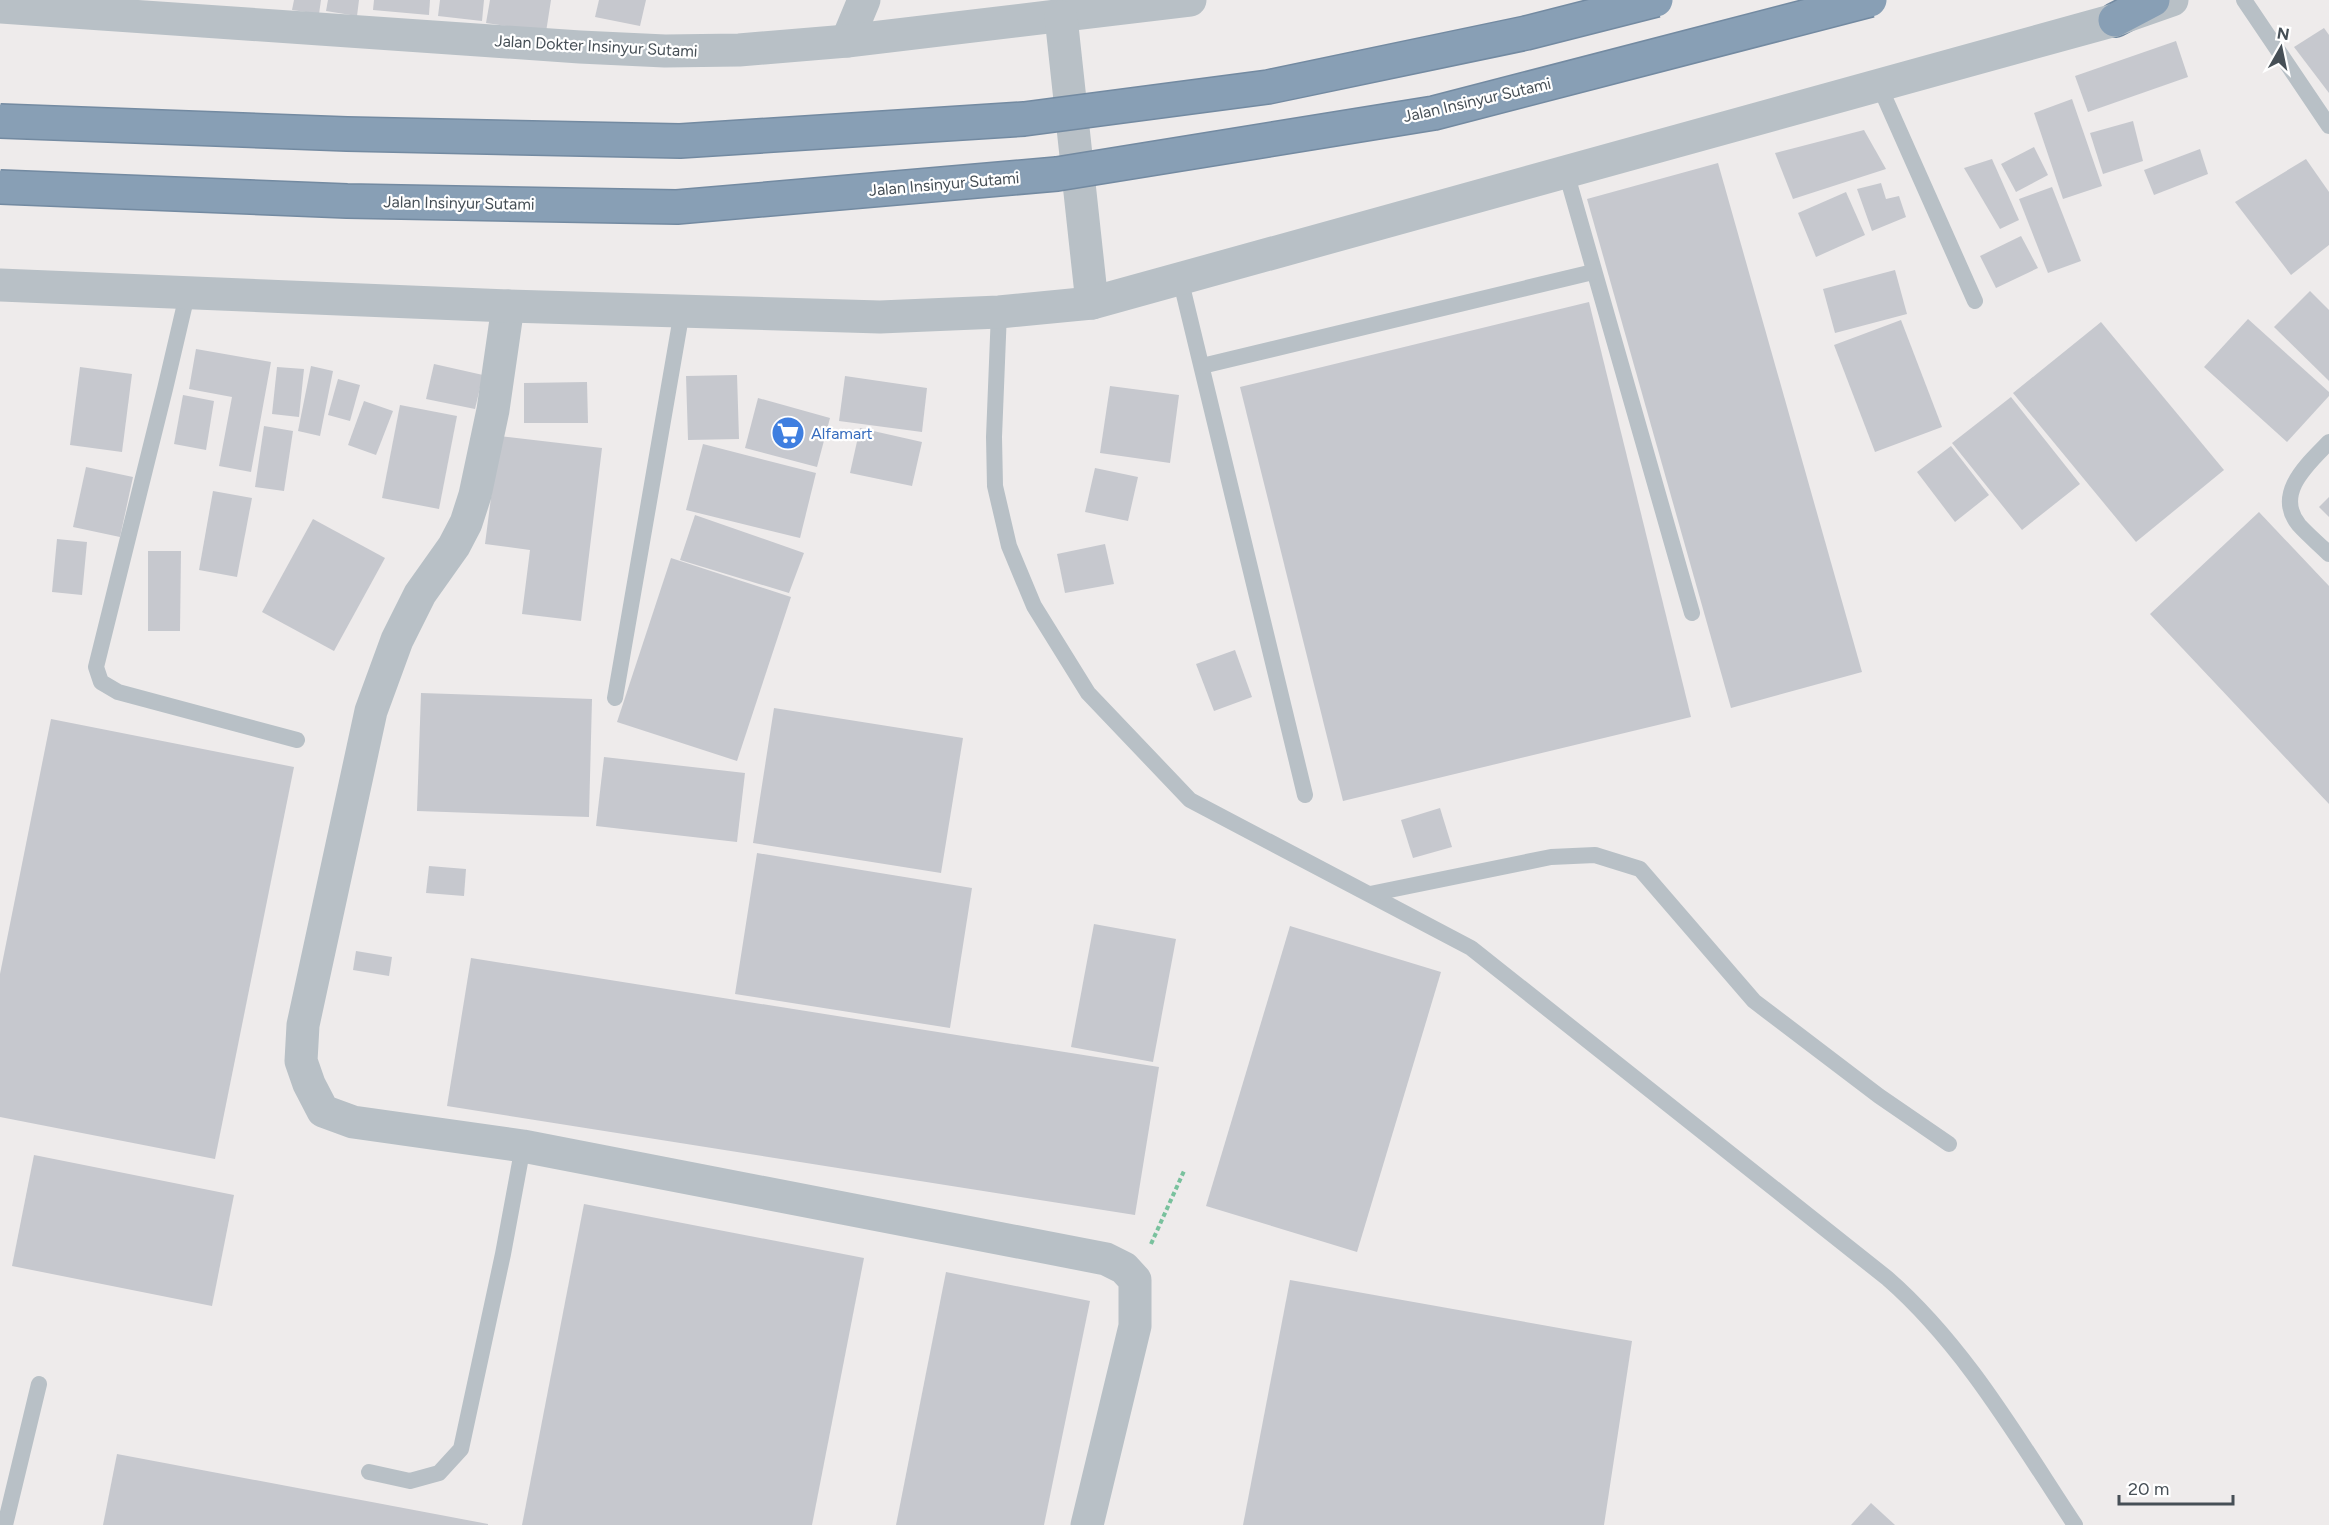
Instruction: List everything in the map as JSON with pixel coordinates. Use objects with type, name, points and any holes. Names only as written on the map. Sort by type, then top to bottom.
[{"type":"highway","points":[[0,121],[347,134],[681,141],[1024,119],[1268,87],[1526,33],[1656,0]]},
{"type":"highway","name":"Jalan Insinyur Sutami","points":[[0,188],[347,201],[677,207],[1057,174],[1434,113],[1870,0]]},
{"type":"highway","points":[[2115,20],[2153,0]]},
{"type":"street","points":[[847,41],[864,0]]},
{"type":"street","name":"Jalan Dokter Insinyur Sutami","points":[[0,7],[665,51],[739,50],[847,41],[1190,0]]},
{"type":"street","points":[[0,285],[187,295],[880,317],[999,312],[1092,303],[2115,20],[2172,0]]},
{"type":"street","points":[[1062,17],[1092,303]]},
{"type":"street","points":[[508,306],[493,410],[475,495],[466,524],[454,546],[420,594],[397,640],[371,711],[303,1025],[301,1061],[309,1084],[323,1111],[353,1122],[523,1146],[1106,1259],[1124,1268],[1135,1280],[1135,1326],[1087,1525]]},
{"type":"lane","points":[[2244,0],[2329,126]]},
{"type":"lane","points":[[1879,86],[1975,301]]},
{"type":"lane","points":[[1566,172],[1692,613]]},
{"type":"lane","points":[[1202,366],[1593,272]]},
{"type":"lane","points":[[1180,278],[1305,795]]},
{"type":"lane","points":[[187,295],[96,667],[101,682],[117,692],[297,740]]},
{"type":"lane","points":[[615,698],[682,311]]},
{"type":"lane","points":[[999,312],[994,437],[995,486],[1009,546],[1034,606],[1088,693],[1190,800],[1471,948],[1914,1302],[1988,1394],[2076,1525]]},
{"type":"lane","points":[[2329,442],[2295,478],[2291,498],[2297,523],[2329,554]]},
{"type":"lane","points":[[1370,894],[1551,857],[1595,855],[1640,869],[1754,1000],[1879,1096],[1949,1144]]},
{"type":"lane","points":[[369,1472],[410,1481],[439,1473],[461,1449],[503,1254],[523,1146]]},
{"type":"lane","points":[[5,1525],[39,1384]]},
{"type":"path","points":[[1135,1280],[1184,1171]]},
{"type":"building","points":[[294,0],[321,0],[319,14],[292,10]]},
{"type":"building","points":[[328,0],[359,0],[357,16],[326,11]]},
{"type":"building","points":[[374,0],[430,0],[429,15],[373,10]]},
{"type":"building","points":[[440,0],[484,0],[482,21],[438,16]]},
{"type":"building","points":[[490,0],[551,0],[546,32],[486,23]]},
{"type":"building","points":[[599,0],[646,0],[640,26],[595,17]]},
{"type":"building","points":[[2324,28],[2329,35],[2329,93],[2294,47]]},
{"type":"building","points":[[2176,41],[2188,77],[2088,112],[2075,76]]},
{"type":"building","points":[[2072,99],[2102,186],[2063,199],[2034,113]]},
{"type":"building","points":[[2133,121],[2143,161],[2103,174],[2090,133]]},
{"type":"building","points":[[1864,130],[1886,169],[1793,199],[1775,153]]},
{"type":"building","points":[[2034,147],[2048,175],[2016,192],[2001,164]]},
{"type":"building","points":[[2200,149],[2208,174],[2154,195],[2144,170]]},
{"type":"building","points":[[1992,159],[2019,220],[2000,229],[1964,168]]},
{"type":"building","points":[[2306,159],[2329,192],[2329,245],[2291,275],[2235,202]]},
{"type":"building","points":[[1718,163],[1862,672],[1731,708],[1587,199]]},
{"type":"building","points":[[1881,183],[1886,199],[1899,196],[1906,217],[1872,231],[1857,189]]},
{"type":"building","points":[[2052,187],[2081,261],[2048,273],[2019,199]]},
{"type":"building","points":[[1846,192],[1865,235],[1816,257],[1798,213]]},
{"type":"building","points":[[2021,236],[2038,268],[1996,288],[1980,256]]},
{"type":"building","points":[[1895,270],[1907,314],[1835,333],[1823,289]]},
{"type":"building","points":[[2310,291],[2329,310],[2329,381],[2274,327]]},
{"type":"building","points":[[1589,302],[1691,717],[1343,801],[1240,387]]},
{"type":"building","points":[[2248,319],[2329,392],[2329,396],[2287,442],[2204,367]]},
{"type":"building","points":[[1901,320],[1942,427],[1875,452],[1834,345]]},
{"type":"building","points":[[2101,322],[2224,470],[2136,542],[2013,393]]},
{"type":"building","points":[[196,349],[271,362],[251,472],[219,466],[232,397],[189,389]]},
{"type":"building","points":[[434,364],[483,375],[475,409],[426,399]]},
{"type":"building","points":[[311,366],[333,371],[320,436],[298,431]]},
{"type":"building","points":[[80,367],[132,374],[122,452],[70,445]]},
{"type":"building","points":[[277,367],[304,369],[299,417],[272,414]]},
{"type":"building","points":[[737,375],[739,439],[688,440],[686,376]]},
{"type":"building","points":[[845,376],[927,388],[922,432],[839,421]]},
{"type":"building","points":[[338,379],[360,385],[350,421],[328,415]]},
{"type":"building","points":[[587,382],[588,423],[524,423],[524,383]]},
{"type":"building","points":[[1110,386],[1179,395],[1170,463],[1100,453]]},
{"type":"building","points":[[183,395],[214,401],[206,450],[174,444]]},
{"type":"building","points":[[2011,397],[2080,484],[2022,530],[1952,443]]},
{"type":"building","name":"Alfamart","points":[[758,398],[830,418],[817,467],[745,448]]},
{"type":"building","points":[[364,401],[393,411],[376,455],[348,445]]},
{"type":"building","points":[[400,405],[457,416],[439,509],[382,498]]},
{"type":"building","points":[[264,426],[293,431],[284,491],[255,487]]},
{"type":"building","points":[[860,428],[922,442],[912,486],[850,473]]},
{"type":"building","points":[[499,436],[602,448],[581,621],[522,614],[530,550],[485,544]]},
{"type":"building","points":[[703,444],[816,473],[800,538],[686,510]]},
{"type":"building","points":[[1951,446],[1989,495],[1955,522],[1917,472]]},
{"type":"building","points":[[86,467],[133,477],[120,537],[73,527]]},
{"type":"building","points":[[1095,468],[1138,477],[1128,521],[1085,512]]},
{"type":"building","points":[[213,491],[252,498],[237,577],[199,570]]},
{"type":"building","points":[[2329,497],[2329,517],[2319,507]]},
{"type":"building","points":[[2259,512],[2329,586],[2329,804],[2150,614]]},
{"type":"building","points":[[695,515],[804,553],[789,593],[680,560]]},
{"type":"building","points":[[313,519],[385,558],[334,651],[262,612]]},
{"type":"building","points":[[57,539],[87,542],[82,595],[52,592]]},
{"type":"building","points":[[1105,544],[1114,584],[1065,593],[1057,554]]},
{"type":"building","points":[[148,551],[181,551],[180,631],[148,631]]},
{"type":"building","points":[[671,558],[791,597],[737,761],[617,722]]},
{"type":"building","points":[[1235,650],[1252,697],[1214,711],[1196,664]]},
{"type":"building","points":[[421,693],[592,699],[589,817],[417,811]]},
{"type":"building","points":[[774,708],[963,738],[941,873],[753,843]]},
{"type":"building","points":[[51,719],[294,767],[215,1159],[0,1117],[0,974]]},
{"type":"building","points":[[604,757],[745,773],[737,842],[596,826]]},
{"type":"building","points":[[1440,808],[1452,847],[1413,858],[1401,820]]},
{"type":"building","points":[[757,853],[972,888],[950,1028],[735,994]]},
{"type":"building","points":[[429,866],[466,869],[464,896],[426,893]]},
{"type":"building","points":[[1094,924],[1176,939],[1153,1062],[1071,1047]]},
{"type":"building","points":[[1290,926],[1441,972],[1357,1252],[1206,1206]]},
{"type":"building","points":[[356,951],[392,957],[389,976],[353,970]]},
{"type":"building","points":[[471,958],[1159,1067],[1135,1215],[447,1106]]},
{"type":"building","points":[[34,1155],[234,1195],[212,1306],[12,1266]]},
{"type":"building","points":[[584,1204],[864,1258],[812,1525],[522,1525]]},
{"type":"building","points":[[946,1272],[1090,1301],[1044,1525],[896,1525]]},
{"type":"building","points":[[1290,1280],[1632,1341],[1604,1525],[1243,1525]]},
{"type":"building","points":[[117,1454],[488,1524],[488,1525],[103,1525]]},
{"type":"building","points":[[1871,1503],[1895,1525],[1851,1525]]},
{"type":"place","name":"Alfamart","points":[[788,433]]}]
